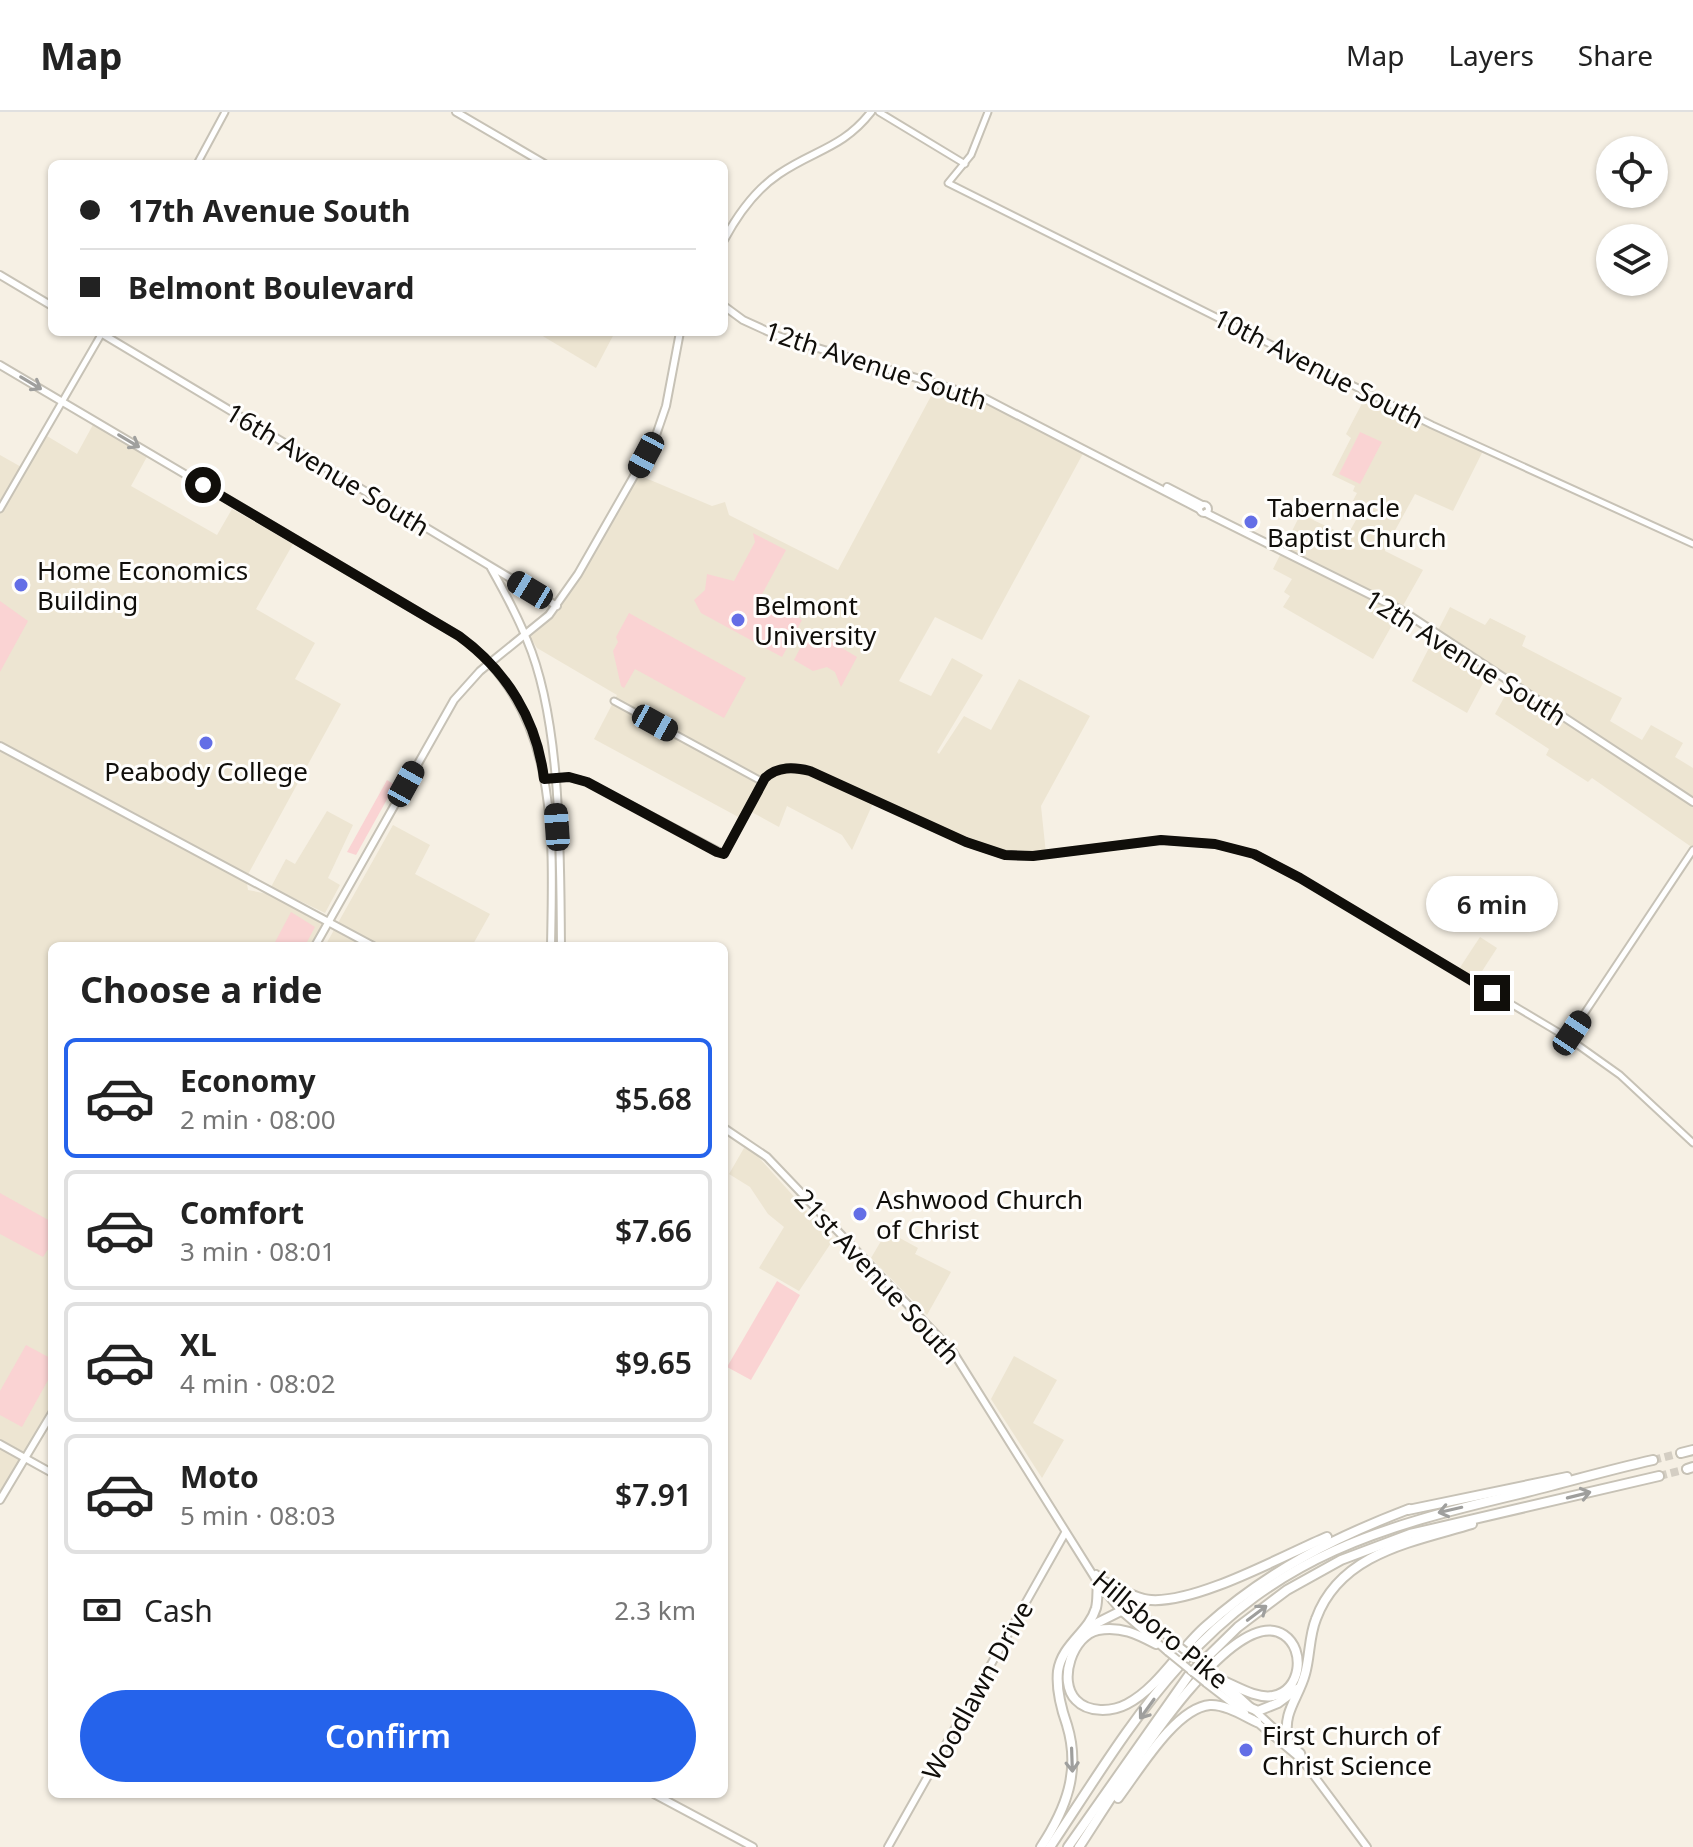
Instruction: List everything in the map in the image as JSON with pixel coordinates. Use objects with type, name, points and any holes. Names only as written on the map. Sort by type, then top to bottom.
[{"type":"highway","points":[[1681,1453],[1693,1450]]},
{"type":"highway","points":[[1050,1847],[1177,1667],[1227,1618],[1278,1579],[1334,1549],[1405,1521],[1653,1460]]},
{"type":"highway","points":[[1041,1847],[1065,1807],[1072,1781],[1071,1744],[1060,1707],[1058,1672],[1068,1646],[1096,1608],[1102,1582],[1151,1600],[1191,1593],[1355,1526],[1409,1509],[1607,1471]]},
{"type":"highway","points":[[1068,1847],[1189,1675],[1238,1627],[1287,1590],[1341,1560],[1410,1534],[1659,1476]]},
{"type":"highway","points":[[1156,1644],[1133,1632],[1094,1631],[1081,1641],[1071,1658],[1067,1674],[1069,1690],[1076,1701],[1090,1709],[1107,1711],[1127,1704],[1144,1691],[1194,1637],[1256,1584],[1328,1542],[1409,1509]]},
{"type":"highway","points":[[1288,1738],[1288,1713],[1301,1685],[1315,1620],[1347,1572],[1367,1559],[1405,1544],[1503,1514]]},
{"type":"highway","points":[[1081,1631],[1121,1611],[1156,1628]]},
{"type":"highway","points":[[1080,1847],[1178,1703],[1224,1650],[1245,1636],[1262,1631],[1284,1635],[1296,1650],[1299,1669],[1293,1685],[1275,1696],[1261,1696],[1213,1679],[1192,1671]]},
{"type":"highway","points":[[1213,1679],[1246,1706],[1258,1711],[1278,1703],[1301,1685]]},
{"type":"highway","points":[[1080,1847],[1170,1729],[1192,1711],[1211,1705],[1257,1722]]},
{"type":"main road","points":[[456,112],[538,160]]},
{"type":"main road","points":[[728,232],[766,183],[841,142],[871,112]]},
{"type":"main road","points":[[0,275],[48,304]]},
{"type":"main road","name":"12th Avenue South","points":[[728,309],[743,320],[778,336],[986,399],[1159,486],[1401,610],[1693,802]]},
{"type":"main road","name":"16th Avenue South","points":[[108,336],[557,606]]},
{"type":"main road","points":[[317,942],[464,686],[557,606],[590,555],[654,441],[666,406],[679,336]]},
{"type":"main road","points":[[0,365],[459,636],[491,661],[511,686],[529,722],[544,779],[551,942]]},
{"type":"main road","points":[[489,565],[525,636],[543,699],[553,778],[561,942]]},
{"type":"main road","points":[[0,746],[365,942]]},
{"type":"main road","name":"21st Avenue South","points":[[728,1131],[767,1157],[953,1352],[1087,1566]]},
{"type":"main road","points":[[0,1500],[48,1420]]},
{"type":"main road","points":[[0,1444],[48,1471]]},
{"type":"main road","name":"Woodlawn Drive","points":[[888,1847],[1065,1533]]},
{"type":"main road","name":"Hillsboro Pike","points":[[1087,1566],[1303,1761],[1367,1847]]},
{"type":"main road","name":"Hillsboro Pike","points":[[1102,1582],[1121,1611],[1156,1644],[1192,1671]]},
{"type":"main road","name":"Hillsboro Pike","points":[[1258,1711],[1288,1738],[1301,1753],[1303,1761]]},
{"type":"main road","points":[[661,1798],[753,1847]]},
{"type":"street","points":[[199,160],[225,112]]},
{"type":"street","points":[[879,112],[965,164],[988,112]]},
{"type":"street","name":"10th Avenue South","points":[[965,164],[948,183],[1432,425],[1693,544]]},
{"type":"street","points":[[0,509],[99,336]]},
{"type":"street","points":[[614,701],[763,782]]},
{"type":"street","points":[[544,779],[587,782],[724,854],[763,782],[777,770],[806,770],[966,842],[1005,855],[1033,856],[1161,840],[1215,844],[1254,854],[1300,878],[1568,1038],[1620,1075],[1693,1143]]},
{"type":"street","points":[[1568,1038],[1693,850]]},
{"type":"shaded area","points":[[543,336],[613,336],[596,368]]},
{"type":"shaded area","name":"Belmont University","points":[[938,383],[970,392],[1086,448],[982,640],[935,617],[899,681],[931,696],[952,658],[983,675],[937,752],[939,754],[964,716],[991,730],[1019,679],[1090,716],[1041,806],[1046,854],[1026,856],[986,850],[874,801],[852,850],[842,835],[787,806],[779,827],[748,810],[742,819],[594,739],[617,695],[537,648],[528,634],[566,593],[636,474],[712,506],[725,502],[729,515],[838,570]]},
{"type":"shaded area","points":[[1368,392],[1484,449],[1453,511],[1415,494],[1386,547],[1385,551],[1423,570],[1373,659],[1283,607],[1290,596],[1284,592],[1292,579],[1273,569],[1303,509],[1311,513],[1309,518],[1347,536],[1356,520],[1346,514],[1357,493],[1353,491],[1355,486],[1332,475],[1351,438],[1346,434]]},
{"type":"shaded area","points":[[95,421],[149,453],[131,486],[217,535],[232,509],[293,544],[256,609],[315,643],[295,679],[341,704],[246,878],[248,890],[278,896],[328,923],[317,942],[48,942],[48,1418],[0,1492],[0,455],[23,468],[42,433],[77,454]]},
{"type":"shaded area","points":[[1360,432],[1382,442],[1360,484],[1339,474]]},
{"type":"shaded area","points":[[753,533],[786,550],[761,596],[802,620],[782,657],[701,613],[694,600],[705,590],[707,574],[734,581],[755,542]]},
{"type":"shaded area","points":[[0,601],[28,621],[0,672]]},
{"type":"shaded area","points":[[1450,607],[1485,625],[1490,618],[1526,636],[1522,646],[1622,698],[1610,721],[1642,740],[1651,725],[1683,743],[1675,757],[1693,768],[1693,848],[1592,778],[1588,782],[1546,755],[1549,749],[1495,714],[1512,683],[1490,670],[1467,713],[1412,681]]},
{"type":"shaded area","points":[[629,613],[746,678],[724,718],[635,669],[624,688],[621,686],[613,651],[618,642],[616,637]]},
{"type":"shaded area","points":[[810,629],[857,657],[841,687],[835,672],[827,667],[813,671],[794,660]]},
{"type":"shaded area","points":[[387,780],[395,785],[356,855],[347,852]]},
{"type":"shaded area","points":[[327,811],[353,825],[328,878],[340,885],[325,913],[271,887],[286,859],[295,864]]},
{"type":"shaded area","points":[[393,825],[430,845],[415,874],[490,914],[474,942],[327,942]]},
{"type":"shaded area","points":[[291,912],[315,927],[307,942],[275,942]]},
{"type":"shaded area","points":[[1480,937],[1497,948],[1475,982],[1457,972]]},
{"type":"shaded area","points":[[744,1148],[754,1152],[833,1240],[799,1291],[759,1268],[784,1227],[768,1214],[750,1187],[729,1174]]},
{"type":"shaded area","points":[[0,1193],[48,1220],[48,1249],[43,1257],[0,1234]]},
{"type":"shaded area","points":[[887,1231],[918,1248],[915,1254],[951,1272],[927,1315],[871,1258]]},
{"type":"shaded area","points":[[777,1281],[800,1295],[751,1380],[728,1365]]},
{"type":"shaded area","points":[[26,1345],[48,1357],[48,1380],[22,1427],[0,1415],[0,1391]]},
{"type":"shaded area","points":[[1014,1356],[1057,1380],[1033,1423],[1064,1440],[1042,1478],[991,1399]]},
{"type":"tunnel","points":[[1653,1460],[1681,1453]]},
{"type":"tunnel","points":[[1659,1476],[1687,1469]]},
{"type":"place","name":"Tabernacle Baptist Church","points":[[1251,522]]},
{"type":"place","name":"Home Economics Building","points":[[21,585]]},
{"type":"place","name":"Belmont University","points":[[738,620]]},
{"type":"place","name":"Peabody College","points":[[206,743]]},
{"type":"place","name":"Ashwood Church of Christ","points":[[860,1214]]},
{"type":"place","name":"First Church of Christ Science","points":[[1246,1750]]},
{"type":"route","points":[[203,485],[459,636],[486,657],[511,686],[529,722],[544,779],[569,777],[587,782],[717,852],[724,854],[765,778],[773,771],[789,768],[810,771],[966,842],[1005,855],[1033,856],[1161,840],[1189,840],[1227,846],[1254,854],[1289,872],[1492,993]]}]
